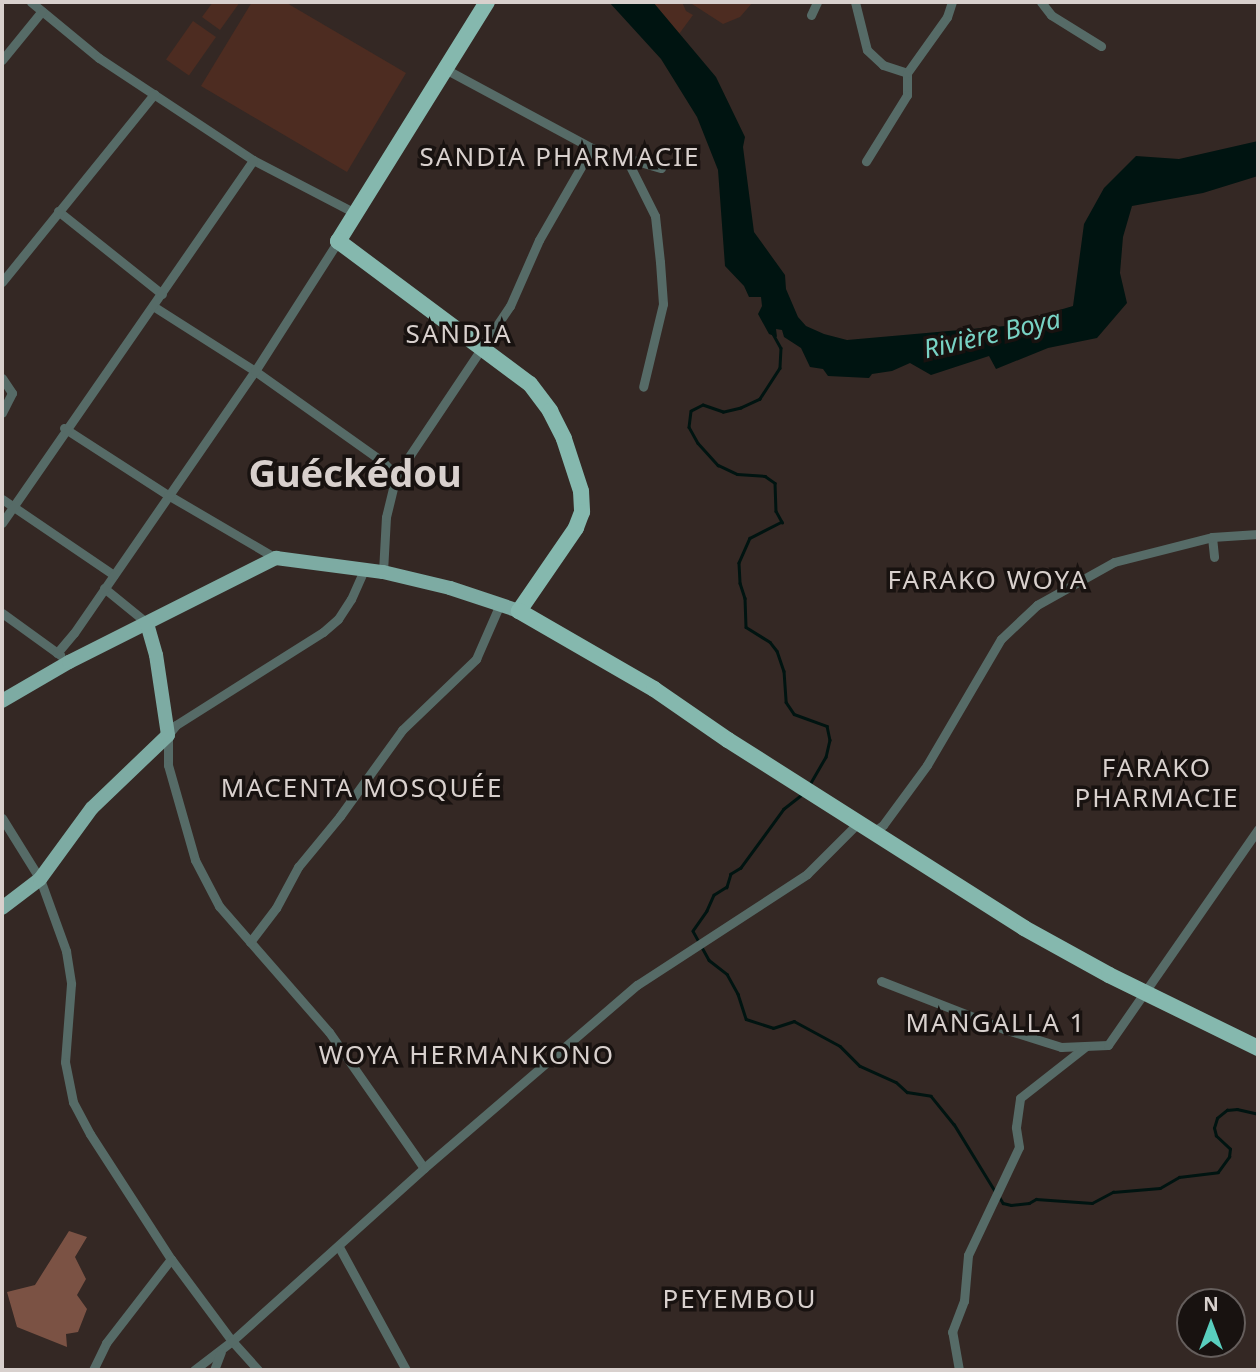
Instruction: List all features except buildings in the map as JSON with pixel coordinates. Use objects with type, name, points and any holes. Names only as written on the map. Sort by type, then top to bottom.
[{"type":"highway","points":[[486,2],[447,70],[338,241],[530,384],[550,411],[564,439],[581,491],[582,512],[576,528],[519,611],[654,689],[1024,928],[1258,1048]]},
{"type":"main road","points":[[2,701],[63,657],[147,623],[276,558],[383,572],[519,611]]},
{"type":"main road","points":[[2,908],[40,879],[92,808],[168,735],[156,655],[147,623]]},
{"type":"street","points":[[31,2],[99,58],[253,160],[355,213]]},
{"type":"street","points":[[811,15],[817,2]]},
{"type":"street","points":[[855,2],[867,50],[883,65],[907,73]]},
{"type":"street","points":[[866,161],[907,95],[907,73],[947,17],[952,2]]},
{"type":"street","points":[[1041,2],[1051,15],[1101,46]]},
{"type":"street","points":[[3,57],[42,11]]},
{"type":"street","points":[[447,70],[592,149],[660,168]]},
{"type":"street","points":[[2,282],[154,94]]},
{"type":"street","points":[[383,572],[386,517],[396,476],[510,306],[538,240],[592,149]]},
{"type":"street","points":[[626,158],[655,216],[661,272],[663,304],[643,387]]},
{"type":"street","points":[[2,523],[64,428],[162,294],[253,160]]},
{"type":"street","points":[[58,211],[162,294]]},
{"type":"street","points":[[2,613],[63,657],[104,588],[255,371],[338,241]]},
{"type":"street","points":[[153,306],[255,371],[383,461],[396,476]]},
{"type":"street","points":[[2,377],[12,393],[2,413]]},
{"type":"street","points":[[64,428],[168,495],[276,558]]},
{"type":"street","points":[[2,499],[114,575]]},
{"type":"street","points":[[873,832],[883,825],[927,765],[1001,639],[1037,605],[1114,562],[1212,537],[1258,534]]},
{"type":"street","points":[[1212,537],[1214,556]]},
{"type":"street","points":[[364,570],[351,599],[338,619],[323,632],[176,725],[168,735],[168,765],[195,860],[219,906],[329,1032],[424,1168]]},
{"type":"street","points":[[104,588],[147,623]]},
{"type":"street","points":[[250,942],[276,908],[298,867],[340,816],[402,730],[476,659],[500,604]]},
{"type":"street","points":[[2,818],[40,879],[66,951],[71,984],[65,1062],[73,1102],[90,1134],[171,1259],[232,1341],[258,1370]]},
{"type":"street","points":[[194,1370],[232,1341],[424,1168],[637,985],[807,874],[858,823]]},
{"type":"street","points":[[881,981],[1004,1029],[1061,1047],[1108,1045],[1258,829]]},
{"type":"street","points":[[959,1370],[952,1332],[964,1301],[968,1255],[1018,1147],[1016,1127],[1020,1098],[1085,1047]]},
{"type":"street","points":[[339,1247],[405,1370]]},
{"type":"street","points":[[93,1370],[106,1343],[171,1259]]},
{"type":"street","points":[[214,1370],[221,1350]]},
{"type":"shaded area","points":[[213,2],[240,2],[220,30],[202,17]]},
{"type":"shaded area","points":[[252,2],[285,2],[406,73],[347,172],[201,86]]},
{"type":"shaded area","points":[[653,2],[682,2],[686,11],[693,15],[679,34]]},
{"type":"shaded area","points":[[689,2],[753,2],[740,17],[723,24]]},
{"type":"shaded area","points":[[193,21],[216,37],[189,76],[166,60]]},
{"type":"shaded area","points":[[69,1231],[87,1237],[75,1257],[86,1279],[77,1295],[87,1309],[78,1332],[66,1334],[67,1347],[17,1327],[7,1292],[35,1285]]},
{"type":"water","name":"Rivière Boya","points":[[609,2],[653,2],[716,77],[745,137],[743,147],[754,232],[785,275],[786,289],[798,317],[806,326],[824,334],[847,340],[1005,326],[1073,306],[1084,224],[1104,188],[1136,156],[1179,159],[1258,141],[1258,176],[1203,193],[1132,206],[1123,237],[1120,273],[1127,303],[1097,338],[1048,348],[996,369],[989,356],[931,375],[910,363],[892,371],[872,374],[869,378],[828,376],[823,369],[810,367],[801,348],[784,337],[782,330],[776,329],[777,337],[769,334],[758,314],[762,306],[761,297],[749,297],[744,286],[725,266],[718,170],[697,117],[661,59]]},
{"type":"waterway","points":[[772,332],[781,348],[780,368],[760,399],[741,408],[723,412],[703,405],[691,411],[689,427],[698,443],[718,465],[737,474],[765,476],[775,483],[776,511],[782,522],[750,538],[739,563],[740,583],[745,598],[746,627],[770,642],[777,651],[784,671],[786,702],[794,714],[827,726],[830,740],[826,757],[810,785]]},
{"type":"waterway","points":[[802,795],[784,809],[741,868],[731,874],[727,887],[714,895],[693,931],[709,960],[727,974],[738,994],[746,1019],[773,1028],[794,1021],[840,1046],[860,1066],[896,1082],[907,1092],[931,1096],[954,1124],[995,1191]]},
{"type":"waterway","points":[[999,1196],[1003,1203],[1011,1205],[1029,1203],[1036,1199],[1092,1203],[1113,1192],[1160,1188],[1179,1177],[1218,1172],[1229,1157],[1230,1149],[1216,1136],[1214,1128],[1217,1118],[1227,1110],[1237,1109],[1258,1114]]},
{"type":"district","name":"SANDIA PHARMACIE","points":[[560,157]]},
{"type":"district","name":"SANDIA","points":[[459,334]]},
{"type":"district","name":"Guéckédou","points":[[355,473]]},
{"type":"district","name":"FARAKO WOYA","points":[[988,580]]},
{"type":"district","name":"FARAKO PHARMACIE","points":[[1157,783]]},
{"type":"district","name":"MACENTA MOSQUÉE","points":[[362,788]]},
{"type":"district","name":"MANGALLA 1","points":[[996,1023]]},
{"type":"district","name":"WOYA HERMANKONO","points":[[467,1055]]},
{"type":"district","name":"PEYEMBOU","points":[[740,1299]]}]
